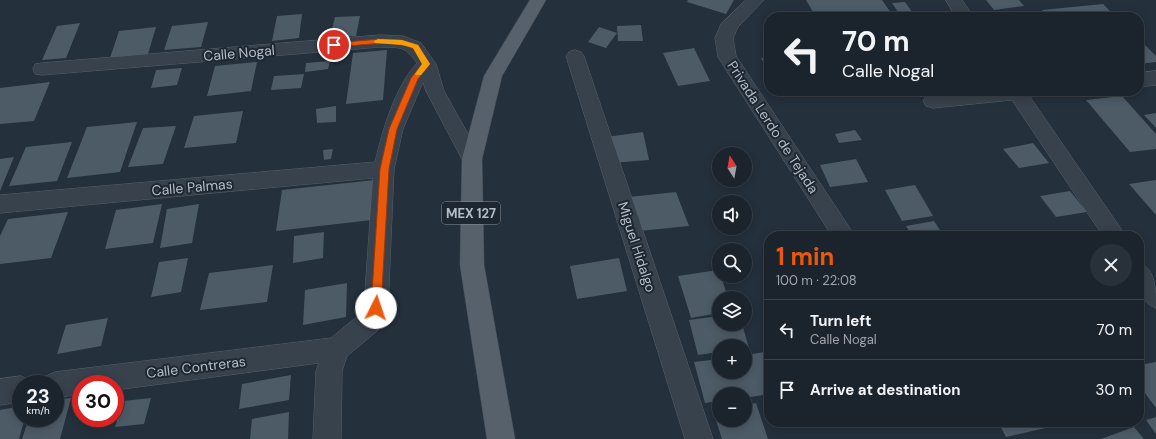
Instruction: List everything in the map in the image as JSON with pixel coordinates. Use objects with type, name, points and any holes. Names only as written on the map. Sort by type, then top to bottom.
[{"type":"main road","name":"MEX 127","points":[[501,439],[472,265],[472,159],[493,76],[538,0]]},
{"type":"street","name":"Privada Lerdo de Tejada","points":[[756,0],[730,24],[724,38],[727,57],[841,231]]},
{"type":"street","points":[[954,0],[962,12]]},
{"type":"street","name":"Calle Nogal","points":[[42,69],[380,41],[402,42],[415,47],[426,64],[434,91],[472,159]]},
{"type":"street","name":"Miguel Hidalgo","points":[[575,56],[700,439]]},
{"type":"street","points":[[327,439],[329,371],[337,349],[368,323],[376,308],[384,169],[393,129],[415,78],[426,64]]},
{"type":"street","points":[[1144,79],[1156,78]]},
{"type":"street","points":[[933,101],[976,96]]},
{"type":"street","points":[[1023,96],[1111,231]]},
{"type":"street","name":"Calle Palmas","points":[[0,204],[384,169]]},
{"type":"street","points":[[1144,279],[1156,297]]},
{"type":"street","name":"Calle Contreras","points":[[64,384],[337,349]]},
{"type":"street","points":[[0,392],[12,390]]},
{"type":"building","points":[[688,0],[734,0],[726,14],[687,2]]},
{"type":"building","points":[[806,0],[882,0],[890,12],[813,12]]},
{"type":"building","points":[[986,0],[1019,0],[1024,6],[994,10]]},
{"type":"building","points":[[905,2],[912,12],[898,12],[892,3]]},
{"type":"building","points":[[1103,4],[1111,12],[1044,12],[1042,10]]},
{"type":"building","points":[[302,14],[299,38],[272,41],[277,16]]},
{"type":"building","points":[[360,16],[356,36],[330,37],[335,17]]},
{"type":"building","points":[[208,22],[201,47],[164,50],[172,26]]},
{"type":"building","points":[[80,23],[66,58],[42,60],[57,26]]},
{"type":"building","points":[[641,25],[643,41],[618,41],[617,26]]},
{"type":"building","points":[[156,27],[148,54],[110,58],[119,31]]},
{"type":"building","points":[[599,27],[617,33],[606,48],[588,42]]},
{"type":"building","points":[[1144,44],[1156,56],[1156,62],[1144,63]]},
{"type":"building","points":[[694,48],[710,81],[678,86],[663,53]]},
{"type":"building","points":[[387,50],[383,100],[346,104],[353,53]]},
{"type":"building","points":[[330,61],[328,69],[305,72],[306,63]]},
{"type":"building","points":[[257,62],[251,91],[207,96],[215,66]]},
{"type":"building","points":[[182,68],[177,85],[151,88],[156,70]]},
{"type":"building","points":[[304,74],[301,88],[271,90],[274,76]]},
{"type":"building","points":[[50,82],[34,121],[0,124],[0,88]]},
{"type":"building","points":[[1122,96],[1156,134],[1156,149],[1130,152],[1086,100]]},
{"type":"building","points":[[336,106],[336,122],[317,123],[316,109]]},
{"type":"building","points":[[243,111],[236,143],[184,148],[194,116]]},
{"type":"building","points":[[1156,113],[1156,128],[1144,115]]},
{"type":"building","points":[[137,122],[120,172],[67,178],[87,127]]},
{"type":"building","points":[[176,126],[163,164],[128,167],[143,128]]},
{"type":"building","points":[[855,130],[862,140],[839,143],[835,134]]},
{"type":"building","points":[[643,132],[649,160],[612,163],[606,137]]},
{"type":"building","points":[[72,142],[57,181],[9,186],[26,147]]},
{"type":"building","points":[[1033,143],[1049,163],[1019,168],[1003,149]]},
{"type":"building","points":[[333,149],[331,159],[324,160],[323,150]]},
{"type":"building","points":[[14,157],[0,191],[0,159]]},
{"type":"building","points":[[856,159],[868,182],[830,187],[820,165]]},
{"type":"building","points":[[375,180],[372,220],[276,231],[282,190]]},
{"type":"building","points":[[1156,180],[1156,215],[1129,184]]},
{"type":"building","points":[[915,185],[933,216],[902,221],[885,190]]},
{"type":"building","points":[[1070,191],[1087,212],[1056,217],[1040,196]]},
{"type":"building","points":[[676,192],[689,226],[639,231],[629,197]]},
{"type":"building","points":[[162,204],[153,243],[105,249],[116,210]]},
{"type":"building","points":[[199,204],[192,243],[160,248],[167,209]]},
{"type":"building","points":[[68,212],[51,258],[0,264],[0,236],[8,219]]},
{"type":"building","points":[[934,221],[941,231],[909,231],[906,226]]},
{"type":"building","points":[[324,232],[323,258],[293,263],[294,236]]},
{"type":"building","points":[[188,258],[181,292],[151,297],[159,262]]},
{"type":"building","points":[[619,258],[627,291],[577,299],[570,266]]},
{"type":"building","points":[[273,265],[267,302],[200,310],[209,273]]},
{"type":"building","points":[[712,271],[712,283],[723,283],[726,291],[712,291],[712,314],[691,318],[678,276]]},
{"type":"building","points":[[347,283],[346,317],[303,325],[305,290]]},
{"type":"building","points":[[712,317],[712,331],[744,331],[746,339],[712,339],[712,353],[698,355],[689,320]]},
{"type":"building","points":[[108,318],[101,346],[57,354],[66,325]]},
{"type":"building","points":[[764,352],[764,395],[752,397],[752,387],[712,387],[712,402],[705,403],[694,362],[712,360],[712,379],[752,379],[752,354]]},
{"type":"building","points":[[1156,362],[1156,408],[1144,392],[1144,364]]},
{"type":"building","points":[[291,375],[289,400],[239,409],[242,384]]},
{"type":"building","points":[[71,398],[64,424],[64,399]]},
{"type":"building","points":[[151,398],[144,424],[124,426],[124,401]]},
{"type":"building","points":[[756,403],[768,439],[722,439],[718,427],[752,427],[752,404]]},
{"type":"building","points":[[12,408],[12,427],[22,427],[19,439],[0,439],[0,410]]},
{"type":"building","points":[[289,412],[288,439],[250,439],[252,419]]},
{"type":"building","points":[[1156,417],[1156,434],[1146,420]]},
{"type":"building","points":[[26,427],[63,427],[60,439],[22,439]]},
{"type":"building","points":[[1001,427],[1050,427],[1006,437]]},
{"type":"building","points":[[1134,427],[1144,439],[1101,439]]},
{"type":"slow traffic","points":[[378,41],[402,42],[415,47],[426,64],[418,74]]},
{"type":"route","points":[[334,45],[380,41],[402,42],[415,47],[426,64],[415,78],[393,129],[384,169],[376,308]]}]
